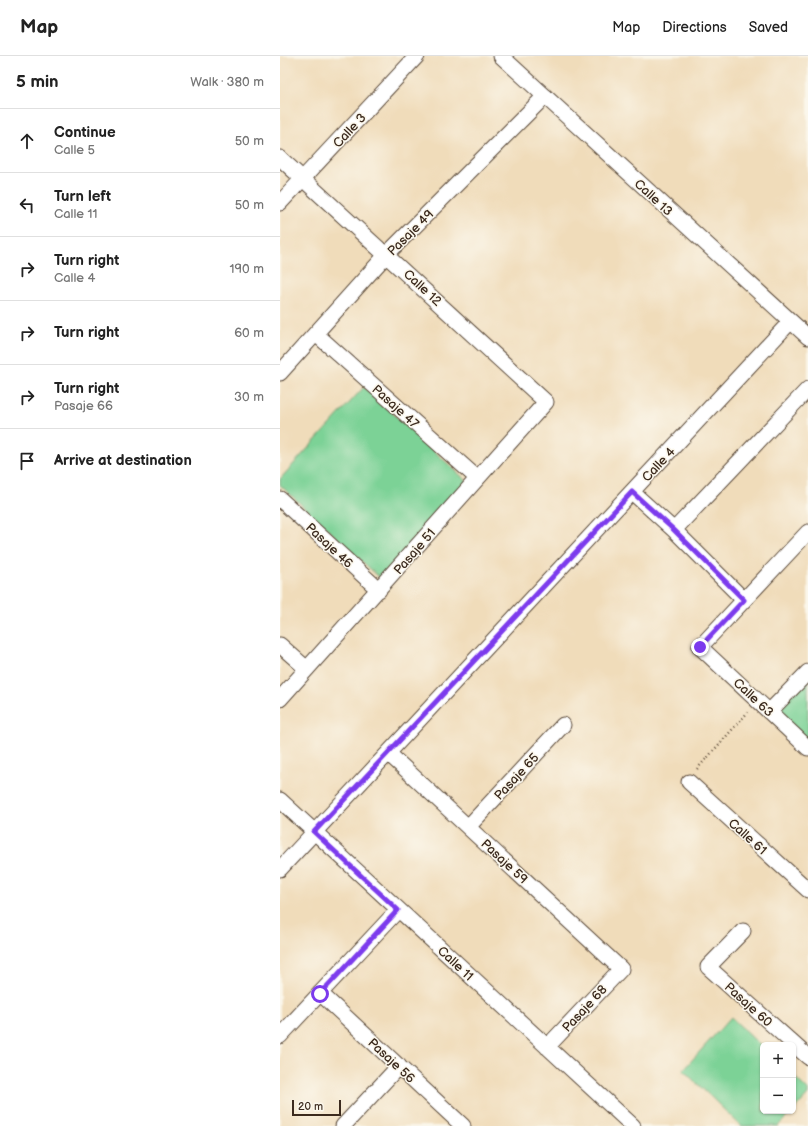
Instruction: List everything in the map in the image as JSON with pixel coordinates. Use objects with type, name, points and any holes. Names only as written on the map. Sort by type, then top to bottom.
[{"type":"street","name":"Calle 3","points":[[280,203],[417,56]]},
{"type":"street","name":"Calle 13","points":[[502,56],[808,337]]},
{"type":"street","name":"Pasaje 49","points":[[280,373],[387,254],[545,96]]},
{"type":"street","name":"Calle 12","points":[[280,158],[387,254],[546,402]]},
{"type":"street","name":"Calle 4","points":[[280,870],[790,322]]},
{"type":"street","name":"Pasaje 47","points":[[316,334],[477,478]]},
{"type":"street","points":[[674,530],[808,389]]},
{"type":"street","name":"Pasaje 51","points":[[280,699],[546,402]]},
{"type":"street","points":[[632,492],[674,530],[744,600],[808,532]]},
{"type":"street","name":"Pasaje 46","points":[[280,499],[379,590]]},
{"type":"street","name":"Calle 63","points":[[744,600],[700,647],[808,748]]},
{"type":"street","points":[[280,645],[307,669]]},
{"type":"street","points":[[769,712],[808,672]]},
{"type":"street","name":"Pasaje 65","points":[[468,827],[563,726]]},
{"type":"street","name":"Pasaje 59","points":[[388,753],[621,970]]},
{"type":"street","name":"Calle 61","points":[[689,782],[808,890]]},
{"type":"street","name":"Calle 11","points":[[280,800],[632,1126]]},
{"type":"street","points":[[280,1036],[398,910]]},
{"type":"street","name":"Pasaje 60","points":[[743,931],[708,967],[808,1057]]},
{"type":"street","name":"Pasaje 68","points":[[547,1047],[621,970]]},
{"type":"street","name":"Pasaje 56","points":[[320,994],[463,1126]]},
{"type":"street","points":[[343,1126],[399,1066]]},
{"type":"path","points":[[689,782],[698,767],[758,701]]},
{"type":"green space","points":[[364,387],[469,483],[380,578],[280,485],[280,479]]},
{"type":"green space","points":[[808,674],[808,750],[768,715]]},
{"type":"green space","points":[[731,1017],[760,1045],[760,1114],[790,1114],[778,1126],[741,1126],[683,1070]]},
{"type":"green space","points":[[796,1079],[808,1090],[808,1095],[796,1108]]},
{"type":"route","points":[[320,994],[398,910],[314,832],[632,492],[674,530],[744,600],[700,647]]}]
